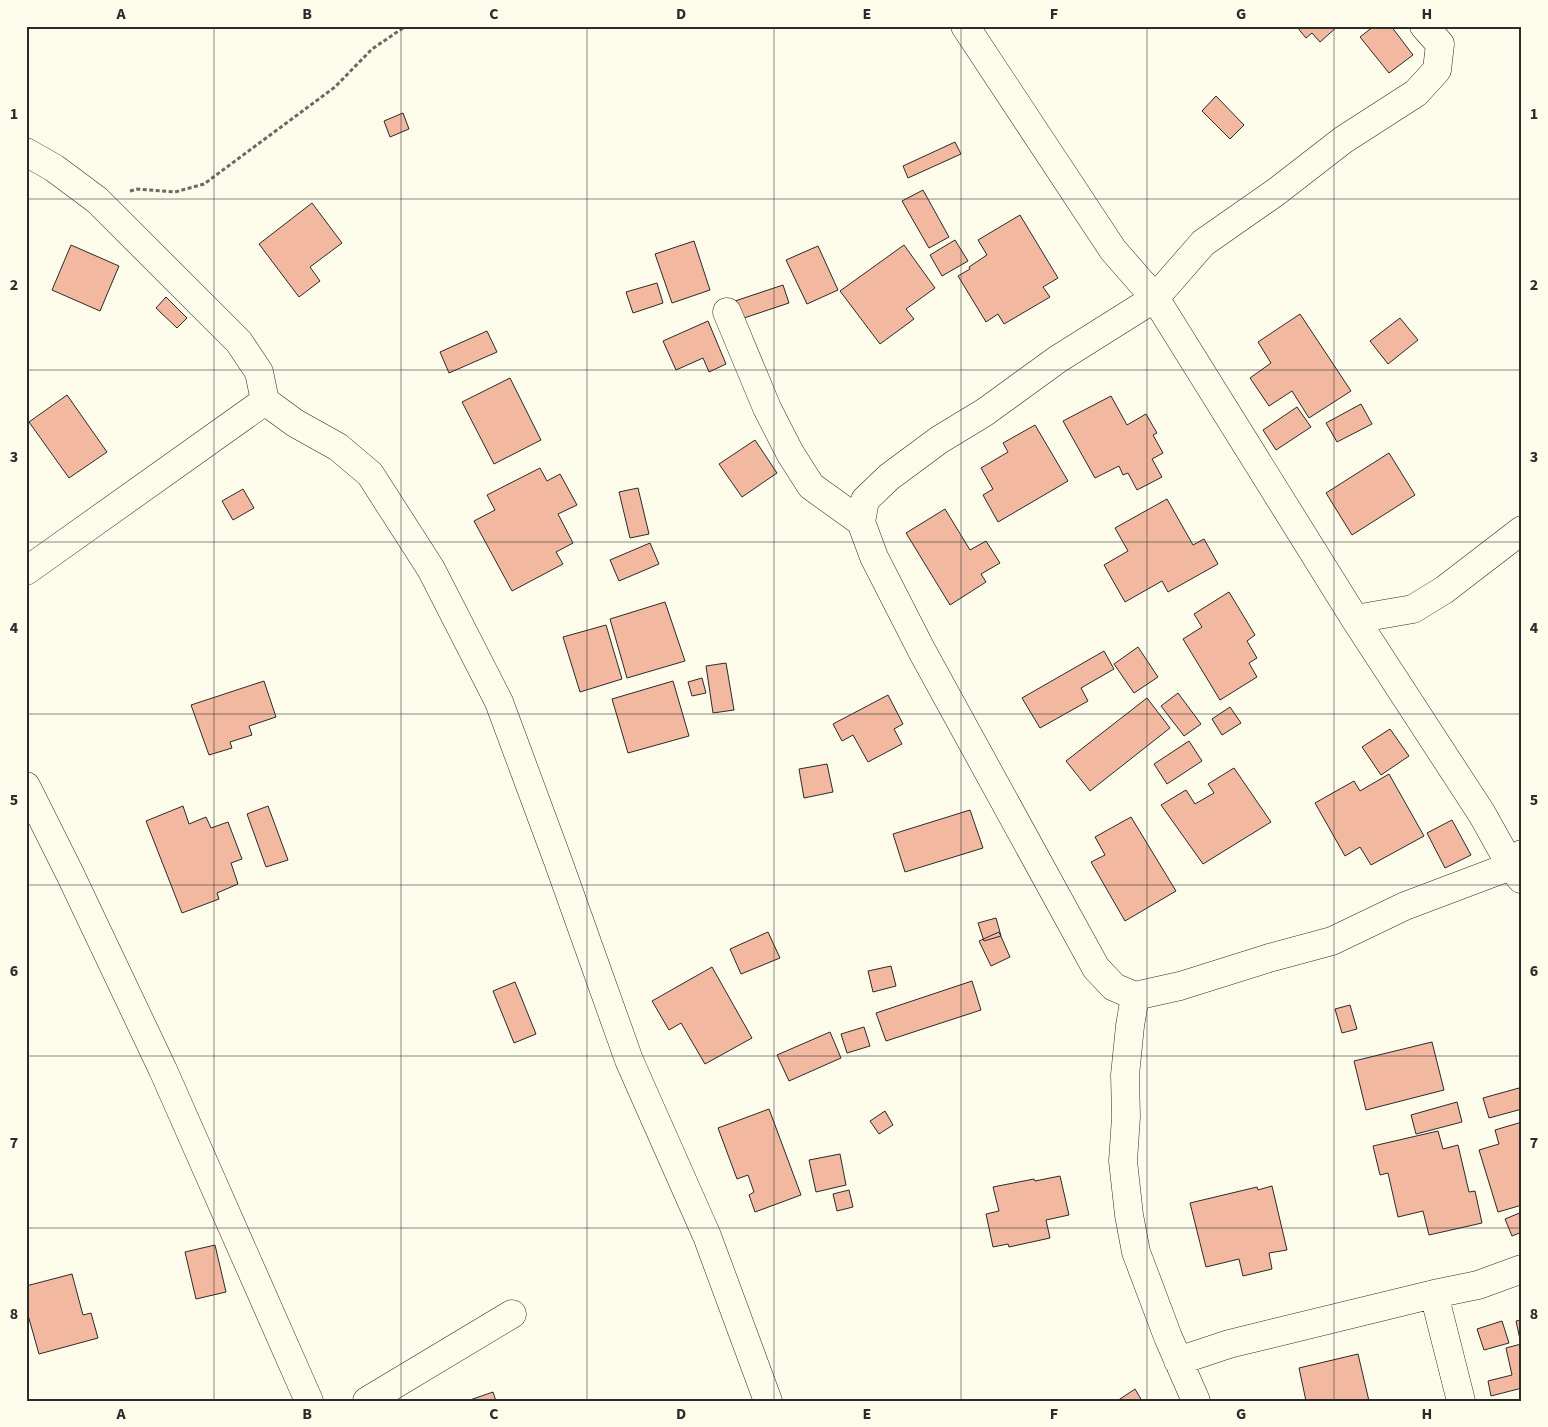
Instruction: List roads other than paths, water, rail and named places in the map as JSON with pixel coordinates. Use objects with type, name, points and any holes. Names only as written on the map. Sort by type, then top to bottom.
[{"type":"street","points":[[965,26],[1113,250],[1154,298],[1355,619],[1518,867],[1405,906],[1332,941],[1269,958],[1180,986],[1135,996],[1114,987],[1096,968],[922,651],[874,557],[862,522],[865,500],[889,477],[939,440],[985,412],[1058,358],[1154,298],[1203,243],[1276,192],[1343,140],[1416,93],[1437,70],[1440,44],[1424,26]]},
{"type":"street","points":[[26,152],[54,168],[97,200],[239,342],[259,372],[265,401],[295,423],[338,447],[370,474],[431,569],[499,702],[629,1060],[707,1236],[768,1401]]},
{"type":"street","points":[[727,312],[767,408],[790,454],[811,486],[862,522]]},
{"type":"street","points":[[26,570],[265,401]]},
{"type":"street","points":[[1355,619],[1413,609],[1444,590],[1522,530]]},
{"type":"street","points":[[26,786],[163,1070],[309,1401]]},
{"type":"street","points":[[1135,996],[1125,1075],[1126,1117],[1123,1161],[1127,1197],[1136,1252],[1168,1338],[1196,1401]]},
{"type":"street","points":[[1178,1361],[1229,1344],[1478,1285],[1522,1269]]},
{"type":"street","points":[[1434,1294],[1461,1401]]},
{"type":"street","points":[[368,1401],[512,1314]]}]
